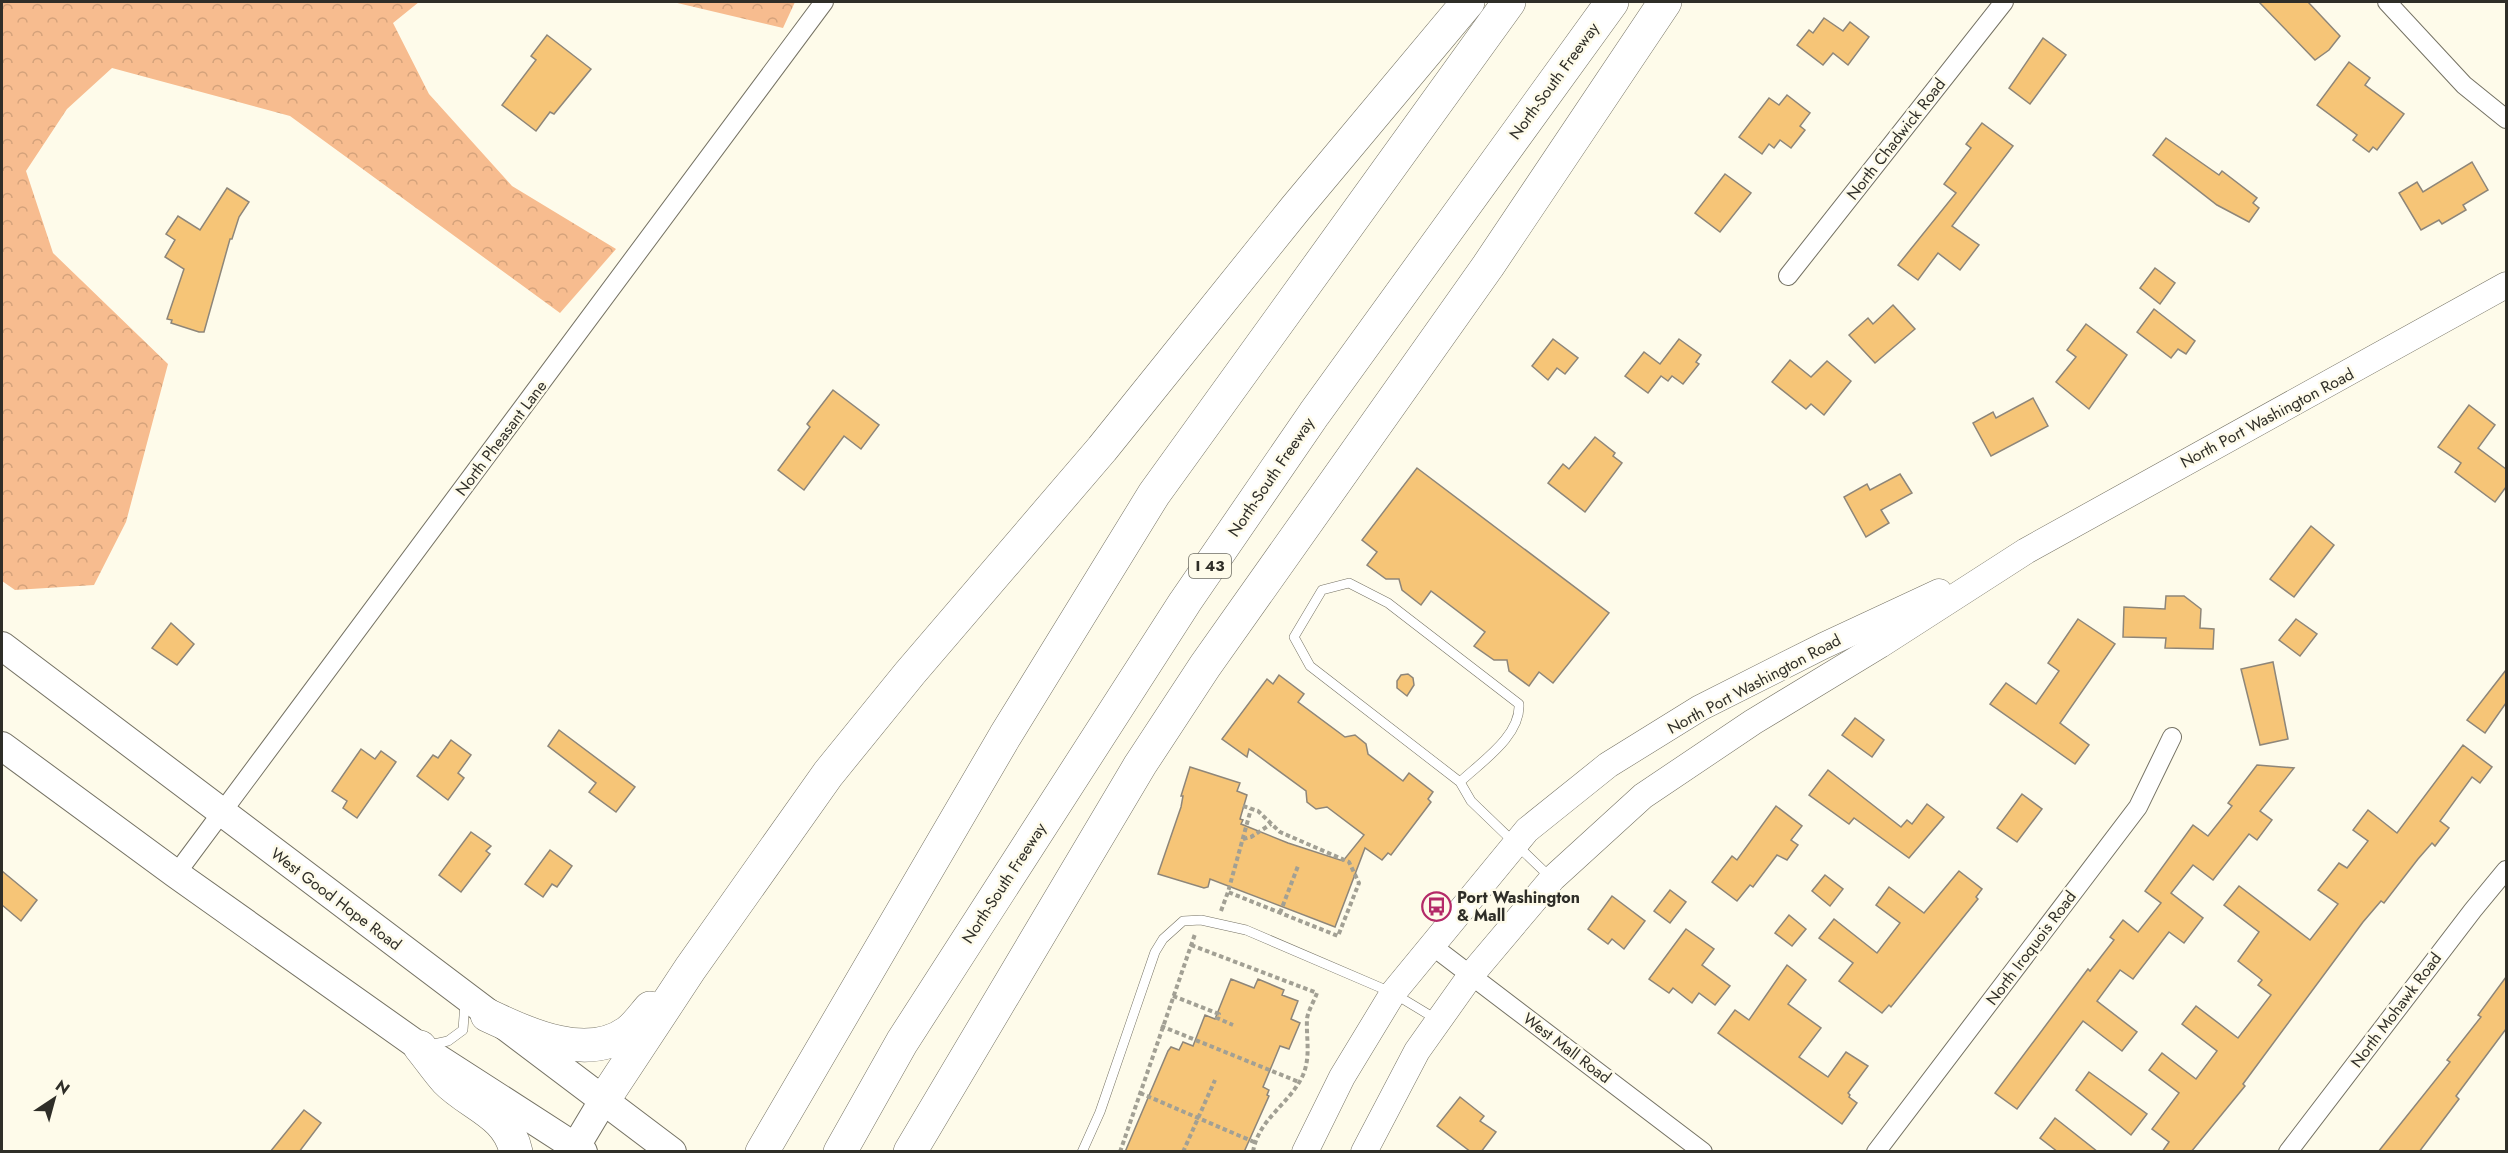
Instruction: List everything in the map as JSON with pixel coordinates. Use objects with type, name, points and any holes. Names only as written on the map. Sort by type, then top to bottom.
[{"type":"highway","points":[[603,1101],[690,969],[828,774],[910,673],[1102,449],[1295,209],[1468,2]]},
{"type":"highway","points":[[762,1152],[1005,736],[1154,494],[1509,2]]},
{"type":"highway","name":"North-South Freeway","points":[[840,1152],[908,1032],[1185,602],[1314,414],[1612,2]]},
{"type":"highway","points":[[910,1152],[1140,765],[1205,666],[1488,266],[1665,2]]},
{"type":"highway","points":[[476,1006],[539,1037],[582,1045],[606,1044],[629,1032],[690,969]]},
{"type":"highway","points":[[420,1047],[447,1081],[491,1112],[505,1126],[516,1152]]},
{"type":"highway","points":[[921,1152],[932,1114]]},
{"type":"main road","name":"North Port Washington Road","points":[[1365,1152],[1417,1051],[1471,975],[1552,879],[1643,796],[1753,722],[1880,645],[2026,551],[2506,285]]},
{"type":"main road","name":"North Port Washington Road","points":[[1305,1152],[1342,1077],[1393,993],[1527,830],[1608,765],[1700,708],[1823,646],[2026,551]]},
{"type":"main road","name":"West Good Hope Road","points":[[2,646],[663,1146]]},
{"type":"main road","points":[[2,746],[176,874],[420,1047],[577,1150],[603,1101]]},
{"type":"street","name":"North Pheasant Lane","points":[[176,874],[824,2]]},
{"type":"street","name":"North Chadwick Road","points":[[1788,276],[2004,2]]},
{"type":"street","points":[[2387,2],[2464,85],[2506,119]]},
{"type":"street","name":"North Iroquois Road","points":[[1876,1152],[2138,807],[2172,737]]},
{"type":"street","name":"North Mohawk Road","points":[[2288,1152],[2506,870]]},
{"type":"street","name":"West Mall Road","points":[[1431,945],[1703,1152]]},
{"type":"lane","points":[[1460,782],[1508,736],[1520,717],[1519,704],[1388,603],[1349,583],[1322,590],[1294,637],[1310,666],[1460,782],[1471,801],[1552,879]]},
{"type":"lane","points":[[1082,1152],[1100,1112],[1155,952],[1163,939],[1183,921],[1201,920],[1246,930],[1393,993],[1438,1021]]},
{"type":"lane","points":[[420,1047],[448,1041],[463,1030],[476,1006]]},
{"type":"path","points":[[1243,806],[1258,811],[1280,832],[1349,862],[1359,883],[1338,936],[1228,892],[1251,809]]},
{"type":"path","points":[[1242,839],[1251,837],[1271,824]]},
{"type":"path","points":[[1280,913],[1298,866]]},
{"type":"path","points":[[1120,1152],[1161,1026],[1201,920]]},
{"type":"path","points":[[1191,945],[1317,993],[1307,1017],[1306,1063],[1299,1082],[1292,1095],[1267,1121],[1254,1142],[1253,1152]]},
{"type":"path","points":[[1173,996],[1218,1014],[1217,1018],[1233,1024]]},
{"type":"path","points":[[1161,1026],[1299,1082]]},
{"type":"path","points":[[1183,1152],[1215,1080]]},
{"type":"path","points":[[1140,1093],[1254,1142]]},
{"type":"green space","points":[[2,2],[419,2],[393,23],[429,94],[512,186],[616,249],[560,313],[290,116],[112,68],[67,109],[26,171],[53,253],[168,364],[126,522],[94,585],[15,590],[2,581]]},
{"type":"green space","points":[[673,2],[795,2],[783,28]]},
{"type":"building","points":[[2259,2],[2308,2],[2340,36],[2329,50],[2315,60]]},
{"type":"building","points":[[1824,18],[1843,31],[1850,22],[1869,37],[1848,65],[1833,53],[1823,65],[1797,45],[1809,30],[1813,33]]},
{"type":"building","points":[[547,35],[591,69],[554,114],[550,112],[536,131],[502,105],[536,60],[531,56]]},
{"type":"building","points":[[2043,38],[2066,55],[2030,104],[2009,88]]},
{"type":"building","points":[[2349,62],[2370,78],[2365,85],[2404,114],[2377,150],[2373,147],[2369,152],[2353,140],[2357,135],[2317,105]]},
{"type":"building","points":[[1787,95],[1810,113],[1800,126],[1805,130],[1791,148],[1780,140],[1774,148],[1769,144],[1762,154],[1739,137],[1769,98],[1779,105]]},
{"type":"building","points":[[1982,123],[2013,146],[1952,226],[1979,245],[1960,270],[1938,253],[1918,280],[1898,265],[1956,193],[1944,184],[1971,148],[1966,144]]},
{"type":"building","points":[[2166,138],[2219,175],[2222,171],[2257,198],[2253,203],[2259,208],[2249,222],[2217,205],[2153,155]]},
{"type":"building","points":[[2472,162],[2488,190],[2463,205],[2466,210],[2442,224],[2439,220],[2421,230],[2399,193],[2417,182],[2423,192]]},
{"type":"building","points":[[1725,174],[1751,193],[1720,232],[1695,213]]},
{"type":"building","points":[[227,188],[249,202],[239,217],[232,239],[230,239],[204,332],[199,332],[171,323],[172,320],[167,319],[184,269],[165,257],[175,240],[166,234],[178,216],[200,230]]},
{"type":"building","points":[[2155,268],[2175,283],[2160,304],[2140,288]]},
{"type":"building","points":[[1893,305],[1915,329],[1875,363],[1849,335],[1868,318],[1873,324]]},
{"type":"building","points":[[2154,309],[2195,341],[2186,354],[2178,349],[2171,358],[2137,332]]},
{"type":"building","points":[[2086,324],[2127,355],[2089,409],[2056,382],[2076,357],[2067,350]]},
{"type":"building","points":[[1553,339],[1578,358],[1565,374],[1557,368],[1548,380],[1532,366]]},
{"type":"building","points":[[1679,339],[1701,355],[1696,362],[1699,364],[1683,384],[1672,376],[1668,381],[1661,376],[1648,393],[1625,376],[1644,352],[1660,364]]},
{"type":"building","points":[[1790,360],[1811,377],[1827,361],[1851,381],[1824,415],[1811,404],[1806,409],[1772,382]]},
{"type":"building","points":[[833,390],[879,425],[861,449],[844,436],[804,490],[778,470],[810,427],[807,424]]},
{"type":"building","points":[[2033,398],[2048,426],[1991,456],[1973,423],[1993,412],[1996,418]]},
{"type":"building","points":[[2469,405],[2495,425],[2478,448],[2506,469],[2506,487],[2495,502],[2455,472],[2461,463],[2438,447]]},
{"type":"building","points":[[1595,437],[1615,453],[1613,456],[1622,463],[1585,512],[1548,483],[1563,464],[1569,469]]},
{"type":"building","points":[[1417,468],[1609,613],[1553,683],[1539,672],[1529,686],[1509,671],[1507,660],[1494,660],[1474,646],[1485,632],[1431,591],[1421,605],[1402,590],[1399,579],[1386,579],[1367,565],[1377,552],[1362,540]]},
{"type":"building","points":[[1900,474],[1912,493],[1881,510],[1889,523],[1866,537],[1844,497],[1867,484],[1870,490]]},
{"type":"building","points":[[2311,526],[2334,545],[2294,597],[2270,579]]},
{"type":"building","points":[[2166,596],[2184,596],[2201,609],[2200,628],[2214,629],[2213,649],[2165,648],[2166,638],[2123,637],[2124,607],[2165,609]]},
{"type":"building","points":[[2078,619],[2115,644],[2060,723],[2089,745],[2075,764],[1990,704],[2006,683],[2036,704],[2059,671],[2048,663]]},
{"type":"building","points":[[2296,619],[2317,634],[2300,656],[2279,640]]},
{"type":"building","points":[[171,623],[194,644],[177,665],[152,648]]},
{"type":"building","points":[[2273,662],[2288,739],[2260,745],[2241,669]]},
{"type":"building","points":[[2506,670],[2506,703],[2485,733],[2467,720]]},
{"type":"building","points":[[1408,674],[1413,678],[1414,685],[1407,696],[1397,688],[1397,681],[1401,675]]},
{"type":"building","points":[[1279,675],[1304,694],[1298,702],[1345,737],[1355,735],[1366,744],[1368,754],[1403,781],[1409,773],[1433,792],[1428,799],[1431,802],[1391,855],[1388,853],[1382,860],[1365,848],[1335,927],[1210,879],[1208,887],[1204,888],[1158,874],[1181,807],[1183,796],[1181,796],[1190,767],[1240,783],[1237,791],[1247,795],[1240,819],[1243,820],[1241,824],[1288,843],[1343,861],[1364,835],[1327,807],[1316,809],[1307,802],[1306,791],[1249,749],[1247,757],[1222,739],[1267,679],[1273,684]]},
{"type":"building","points":[[1855,718],[1884,740],[1872,757],[1842,735]]},
{"type":"building","points":[[559,730],[635,787],[616,812],[589,792],[596,783],[548,746]]},
{"type":"building","points":[[451,740],[471,755],[458,773],[464,778],[448,800],[417,776],[433,755],[438,758]]},
{"type":"building","points":[[2463,745],[2492,767],[2480,783],[2472,777],[2440,821],[2449,828],[2435,846],[2432,843],[2418,859],[2384,903],[2381,901],[2363,922],[2243,1084],[2245,1086],[2191,1152],[2162,1152],[2169,1142],[2152,1129],[2179,1093],[2149,1070],[2162,1053],[2196,1079],[2217,1051],[2182,1024],[2196,1006],[2238,1038],[2271,995],[2258,985],[2262,980],[2238,961],[2259,932],[2224,905],[2239,886],[2310,940],[2338,904],[2318,890],[2339,863],[2347,868],[2368,841],[2353,830],[2368,810],[2397,833]]},
{"type":"building","points":[[361,749],[375,759],[381,751],[396,762],[357,818],[343,808],[347,801],[332,791]]},
{"type":"building","points":[[2257,765],[2294,768],[2260,811],[2272,820],[2257,840],[2249,834],[2213,880],[2193,865],[2171,893],[2203,918],[2184,943],[2169,932],[2133,979],[2120,970],[2097,1001],[2137,1032],[2122,1051],[2083,1021],[2017,1109],[1995,1093],[2088,969],[2090,971],[2114,940],[2110,937],[2123,920],[2138,932],[2161,903],[2145,891],[2193,825],[2208,836],[2232,806],[2228,803]]},
{"type":"building","points":[[1828,770],[1901,827],[1907,820],[1912,824],[1927,804],[1944,817],[1909,858],[1854,818],[1849,824],[1809,795]]},
{"type":"building","points":[[2022,794],[2042,809],[2017,842],[1997,828]]},
{"type":"building","points":[[1776,806],[1802,826],[1791,840],[1798,845],[1787,860],[1777,855],[1753,887],[1750,885],[1737,901],[1712,882],[1732,856],[1737,860]]},
{"type":"building","points":[[471,832],[491,846],[486,851],[490,854],[461,892],[439,875]]},
{"type":"building","points":[[550,850],[572,866],[557,887],[552,884],[543,897],[525,884]]},
{"type":"building","points":[[2,871],[37,900],[21,921],[2,905]]},
{"type":"building","points":[[1959,871],[1982,889],[1976,897],[1978,899],[1891,1007],[1889,1005],[1882,1013],[1839,981],[1853,963],[1819,938],[1834,919],[1877,953],[1900,923],[1876,905],[1889,887],[1924,913]]},
{"type":"building","points":[[1825,875],[1843,889],[1830,906],[1812,891]]},
{"type":"building","points":[[1670,890],[1686,902],[1670,923],[1654,911]]},
{"type":"building","points":[[1612,896],[1645,921],[1624,949],[1612,939],[1608,944],[1588,929]]},
{"type":"building","points":[[1789,915],[1806,929],[1792,946],[1775,933]]},
{"type":"building","points":[[1686,929],[1714,949],[1702,965],[1730,986],[1715,1005],[1699,993],[1692,1003],[1673,988],[1669,993],[1649,979]]},
{"type":"building","points":[[1787,965],[1806,980],[1788,1004],[1821,1028],[1799,1057],[1828,1077],[1846,1052],[1868,1066],[1848,1093],[1849,1097],[1857,1103],[1842,1124],[1718,1033],[1735,1010],[1749,1020]]},
{"type":"building","points":[[2506,977],[2506,1029],[2456,1096],[2459,1099],[2419,1152],[2378,1152],[2450,1062],[2447,1060],[2481,1017],[2478,1015]]},
{"type":"building","points":[[1231,979],[1254,988],[1258,979],[1284,990],[1282,995],[1298,1001],[1291,1019],[1300,1023],[1289,1049],[1280,1046],[1263,1087],[1269,1090],[1267,1095],[1269,1096],[1244,1152],[1125,1152],[1168,1051],[1171,1047],[1179,1050],[1183,1042],[1193,1046],[1205,1015],[1215,1019]]},
{"type":"building","points":[[2089,1072],[2147,1114],[2131,1135],[2076,1090]]},
{"type":"building","points":[[1460,1097],[1484,1116],[1480,1121],[1496,1132],[1481,1152],[1471,1152],[1437,1126]]},
{"type":"building","points":[[304,1110],[321,1123],[299,1152],[270,1152]]},
{"type":"building","points":[[2055,1118],[2098,1152],[2058,1152],[2040,1138]]},
{"type":"place","name":"Port Washington & Mall","points":[[1436,906]]}]
